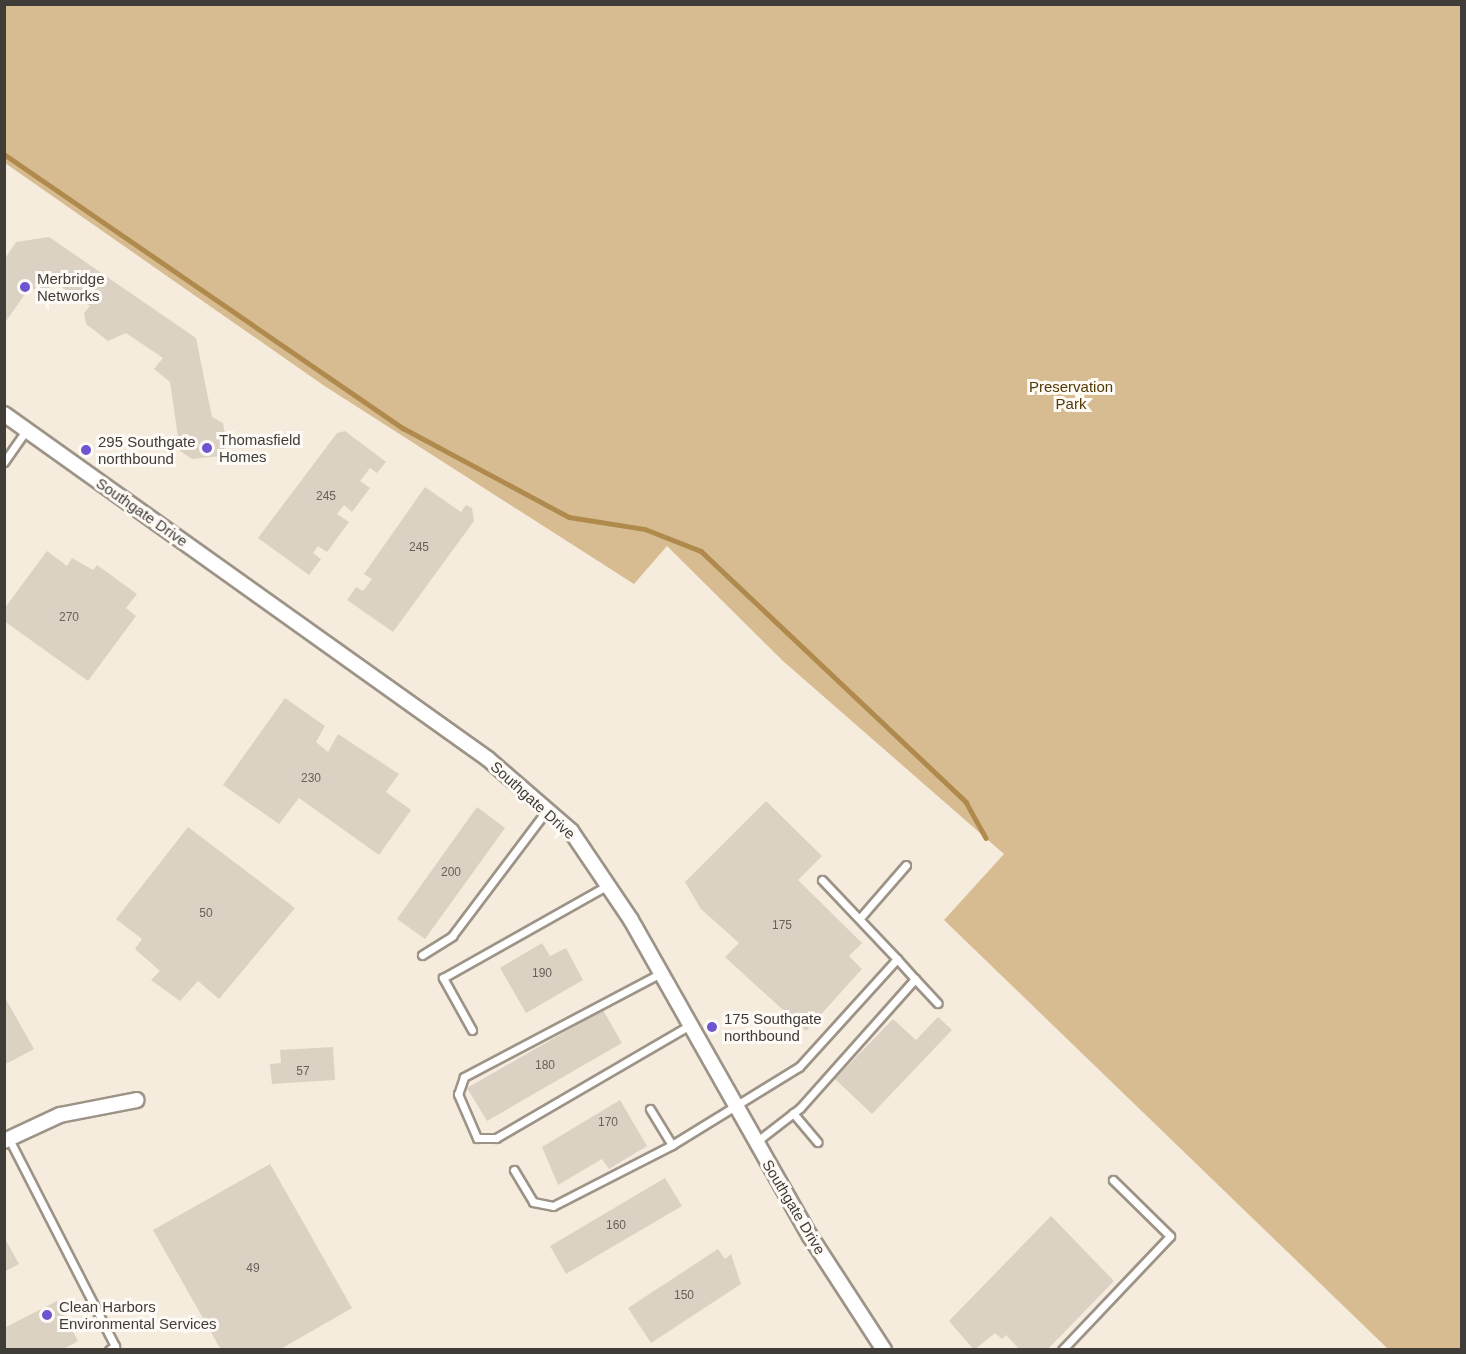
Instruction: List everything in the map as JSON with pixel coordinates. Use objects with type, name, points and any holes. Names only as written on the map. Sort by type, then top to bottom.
[{"type":"street","name":"Southgate Drive","points":[[4,414],[488,759],[571,831],[608,885],[661,973],[756,1142],[884,1350]]},
{"type":"street","points":[[7,1140],[60,1115],[137,1100]]},
{"type":"lane","points":[[4,462],[26,430]]},
{"type":"lane","points":[[422,955],[452,936],[547,810]]},
{"type":"lane","points":[[860,918],[906,865]]},
{"type":"lane","points":[[822,880],[860,918],[937,1003]]},
{"type":"lane","points":[[472,1030],[443,978],[608,885]]},
{"type":"lane","points":[[514,1170],[533,1202],[553,1206],[672,1145],[736,1108],[799,1067],[897,959]]},
{"type":"lane","points":[[661,973],[464,1077],[458,1094],[477,1138],[496,1138],[690,1025]]},
{"type":"lane","points":[[756,1142],[793,1113],[915,980]]},
{"type":"lane","points":[[650,1109],[672,1145]]},
{"type":"lane","points":[[793,1113],[817,1142]]},
{"type":"lane","points":[[7,1140],[115,1346],[109,1350]]},
{"type":"lane","points":[[1062,1350],[1170,1236],[1113,1180]]},
{"type":"green space","name":"Preservation Park","points":[[5,4],[1461,5],[1461,1349],[1388,1349],[944,920],[1004,854],[783,661],[667,546],[634,584],[323,385],[5,163]]},
{"type":"building","points":[[49,237],[196,338],[212,417],[223,423],[227,445],[220,456],[192,459],[180,451],[170,382],[154,369],[163,358],[126,333],[108,341],[86,324],[84,313],[90,306],[54,282],[44,295],[30,287],[4,324],[4,260],[16,242]]},
{"type":"building","points":[[345,431],[386,462],[377,473],[370,468],[360,481],[370,488],[352,512],[344,505],[337,514],[349,522],[327,552],[318,546],[313,553],[321,559],[309,575],[258,538],[337,433]]},
{"type":"building","points":[[425,487],[461,512],[466,505],[472,508],[474,521],[393,632],[347,600],[356,587],[363,591],[372,579],[364,574]]},
{"type":"building","points":[[47,551],[67,566],[72,558],[93,570],[97,565],[137,594],[126,608],[136,616],[88,681],[4,621],[4,609]]},
{"type":"building","points":[[285,698],[325,726],[316,742],[328,752],[338,734],[399,774],[386,792],[411,810],[379,855],[299,798],[279,824],[223,785]]},
{"type":"building","points":[[766,801],[822,856],[798,880],[862,943],[849,956],[862,969],[806,1031],[725,957],[739,943],[701,909],[685,882]]},
{"type":"building","points":[[477,807],[505,828],[425,939],[397,919]]},
{"type":"building","points":[[188,827],[295,908],[219,999],[198,981],[180,1001],[151,980],[160,971],[135,949],[142,939],[116,919]]},
{"type":"building","points":[[542,943],[550,956],[566,948],[583,980],[526,1013],[500,968]]},
{"type":"building","points":[[4,996],[34,1049],[4,1065]]},
{"type":"building","points":[[603,1010],[622,1043],[487,1121],[467,1088]]},
{"type":"building","points":[[938,1017],[952,1030],[872,1114],[835,1079],[893,1019],[916,1040]]},
{"type":"building","points":[[333,1047],[335,1080],[272,1084],[270,1064],[281,1063],[280,1050]]},
{"type":"building","points":[[620,1100],[647,1146],[609,1169],[602,1159],[558,1185],[542,1147]]},
{"type":"building","points":[[270,1164],[352,1308],[279,1350],[221,1350],[153,1230]]},
{"type":"building","points":[[665,1178],[682,1206],[566,1274],[550,1246]]},
{"type":"building","points":[[1051,1216],[1114,1281],[1047,1350],[1020,1350],[1006,1335],[1002,1339],[995,1333],[974,1350],[949,1321]]},
{"type":"building","points":[[4,1237],[19,1264],[4,1272]]},
{"type":"building","points":[[718,1249],[725,1259],[731,1254],[741,1284],[651,1343],[628,1308]]},
{"type":"building","name":"Clean Harbors Environmental Services","points":[[57,1301],[78,1341],[62,1350],[4,1350],[4,1328]]},
{"type":"waterway","points":[[4,154],[403,428],[569,517],[645,529],[701,551],[966,802],[986,838]]},
{"type":"place","name":"Merbridge Networks","points":[[25,287]]},
{"type":"place","name":"Thomasfield Homes","points":[[207,448]]},
{"type":"place","name":"295 Southgate northbound","points":[[86,450]]},
{"type":"place","name":"175 Southgate northbound","points":[[712,1027]]},
{"type":"place","name":"Clean Harbors Environmental Services","points":[[47,1315]]}]
